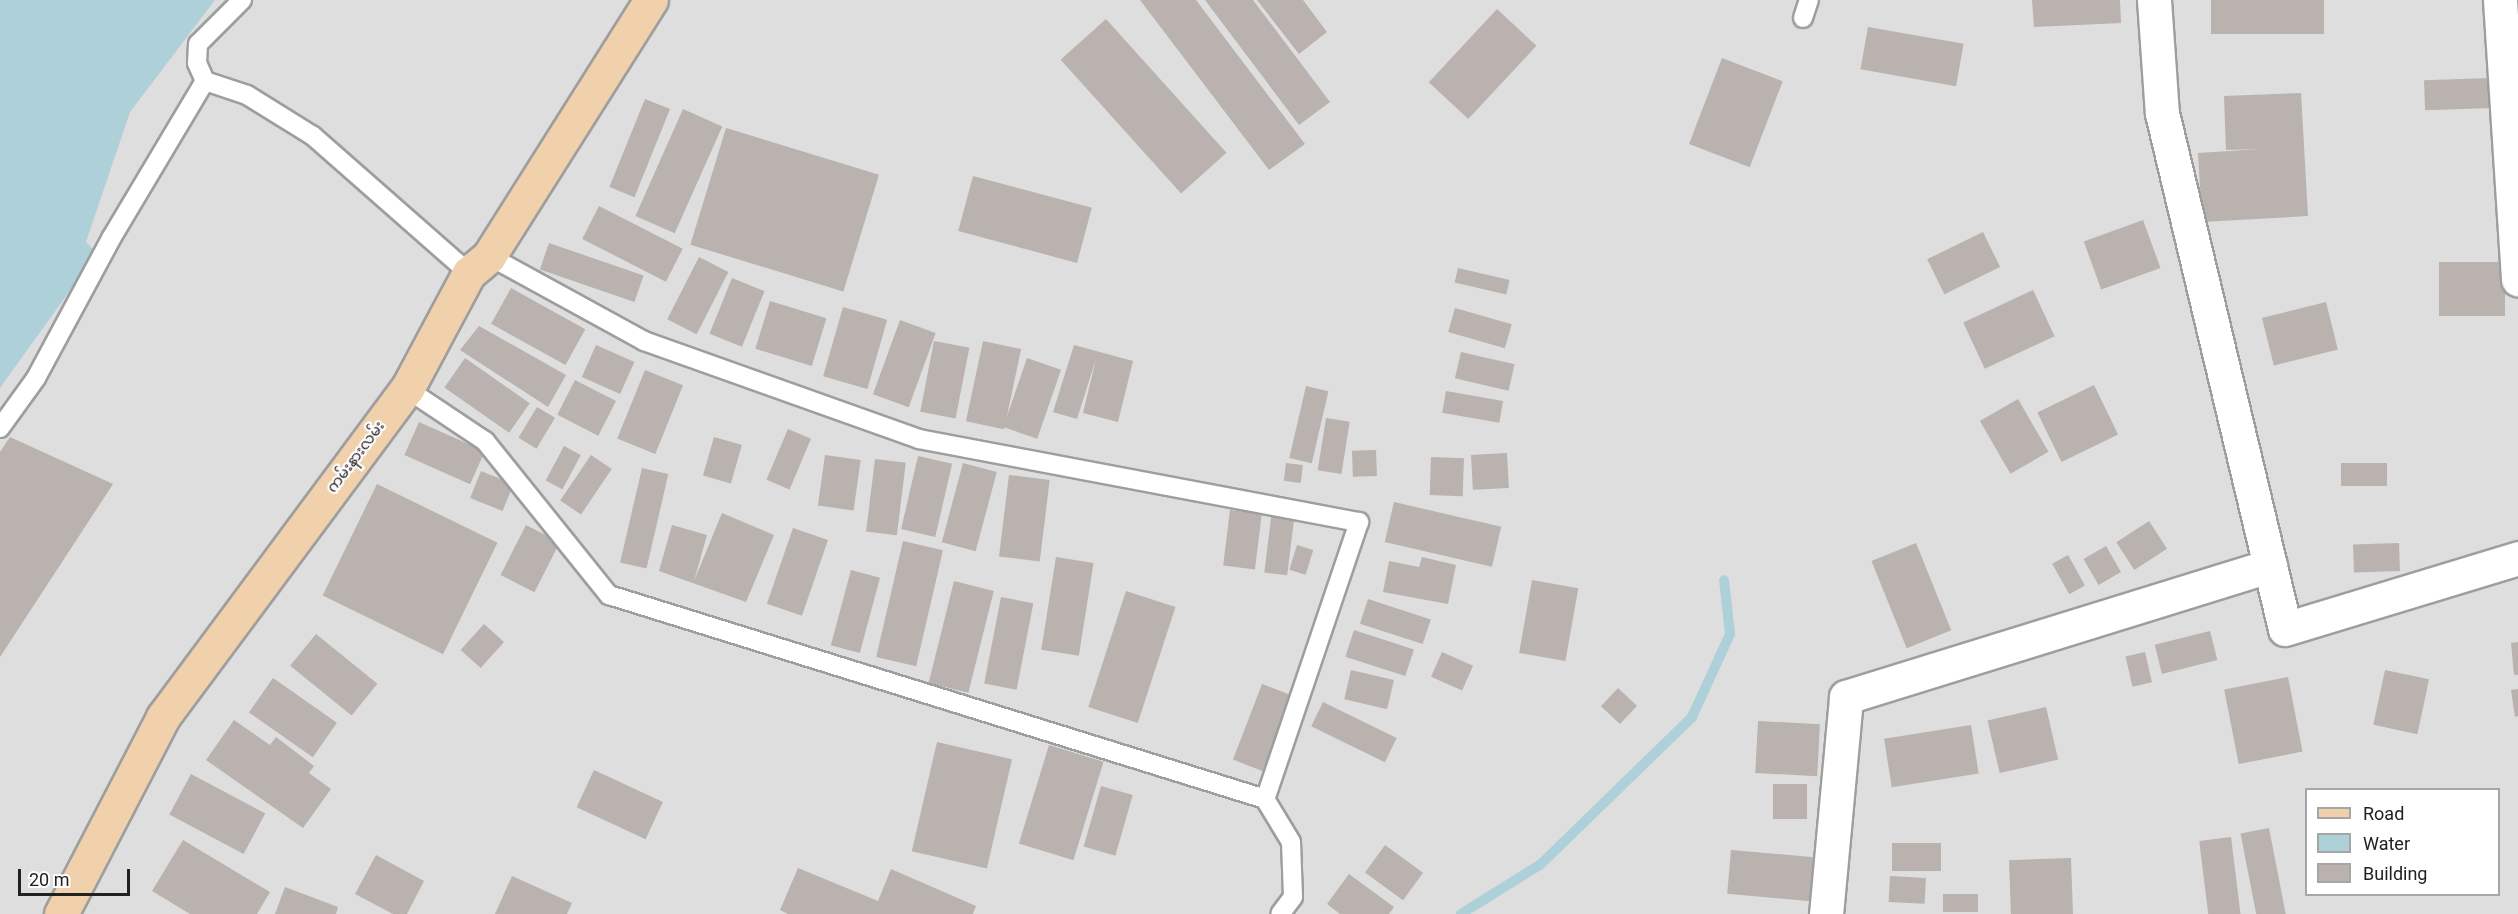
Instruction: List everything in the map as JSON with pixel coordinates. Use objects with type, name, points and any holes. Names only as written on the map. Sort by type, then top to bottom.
[{"type":"main road","name":"ကမ်းနားလမ်း","points":[[61,914],[163,717],[406,390],[479,265],[651,0]]},
{"type":"street","points":[[2154,0],[2162,112],[2285,629],[2518,558]]},
{"type":"street","points":[[2500,0],[2518,279]]},
{"type":"street","points":[[1826,914],[1846,697],[2270,566]]},
{"type":"lane","points":[[242,0],[198,44],[197,63],[205,81],[247,94],[313,136],[479,265],[645,341],[920,439],[1359,522],[1265,799]]},
{"type":"lane","points":[[0,428],[36,378],[112,237],[205,81]]},
{"type":"lane","points":[[406,390],[485,441],[609,595],[1265,799],[1291,842],[1293,897],[1280,914]]},
{"type":"shaded area","points":[[189,0],[2518,0],[2518,914],[0,914],[0,333]]},
{"type":"water","points":[[0,0],[215,0],[130,112],[86,242],[97,253],[0,388]]},
{"type":"building","points":[[1140,0],[1196,0],[1305,144],[1269,170]]},
{"type":"building","points":[[1205,0],[1253,0],[1330,102],[1299,125]]},
{"type":"building","points":[[1257,0],[1303,0],[1327,32],[1299,54]]},
{"type":"building","points":[[2032,0],[2120,0],[2121,23],[2034,27]]},
{"type":"building","points":[[2211,0],[2324,0],[2324,34],[2211,34]]},
{"type":"building","points":[[1497,9],[1536,46],[1468,119],[1429,82]]},
{"type":"building","points":[[1106,19],[1226,153],[1181,194],[1061,60]]},
{"type":"building","points":[[1868,27],[1964,44],[1956,86],[1861,69]]},
{"type":"building","points":[[1722,58],[1783,81],[1750,167],[1689,144]]},
{"type":"building","points":[[2491,78],[2492,108],[2425,110],[2424,80]]},
{"type":"building","points":[[2301,93],[2308,216],[2202,222],[2198,153],[2261,149],[2226,150],[2224,96]]},
{"type":"building","points":[[645,99],[670,109],[634,197],[609,187]]},
{"type":"building","points":[[683,109],[722,126],[675,233],[635,216]]},
{"type":"building","points":[[726,128],[879,175],[843,291],[690,245]]},
{"type":"building","points":[[973,176],[1092,208],[1077,263],[958,231]]},
{"type":"building","points":[[599,206],[683,249],[666,282],[582,239]]},
{"type":"building","points":[[2143,220],[2160,268],[2101,289],[2084,242]]},
{"type":"building","points":[[1983,232],[2000,267],[1944,294],[1927,259]]},
{"type":"building","points":[[549,243],[644,276],[634,302],[540,269]]},
{"type":"building","points":[[699,257],[728,272],[697,334],[667,319]]},
{"type":"building","points":[[2439,262],[2505,262],[2505,316],[2439,316]]},
{"type":"building","points":[[1458,268],[1510,280],[1506,295],[1455,283]]},
{"type":"building","points":[[732,278],[764,291],[742,347],[710,334]]},
{"type":"building","points":[[511,288],[585,329],[565,365],[491,324]]},
{"type":"building","points":[[2033,290],[2055,336],[1985,369],[1963,323]]},
{"type":"building","points":[[770,301],[826,318],[812,366],[755,349]]},
{"type":"building","points":[[2326,302],[2338,350],[2274,366],[2262,318]]},
{"type":"building","points":[[843,307],[887,320],[867,389],[823,376]]},
{"type":"building","points":[[1455,308],[1512,324],[1505,348],[1448,332]]},
{"type":"building","points":[[900,320],[936,333],[909,407],[873,394]]},
{"type":"building","points":[[479,326],[566,375],[548,407],[460,350]]},
{"type":"building","points":[[934,341],[969,348],[956,419],[920,412]]},
{"type":"building","points":[[983,341],[1021,349],[1004,429],[966,421]]},
{"type":"building","points":[[596,345],[634,362],[620,394],[582,377]]},
{"type":"building","points":[[1074,345],[1133,361],[1118,422],[1083,413],[1096,359],[1077,419],[1053,412]]},
{"type":"building","points":[[1461,352],[1515,364],[1509,391],[1455,378]]},
{"type":"building","points":[[465,358],[530,403],[509,433],[444,387]]},
{"type":"building","points":[[1027,358],[1061,370],[1037,439],[1003,427]]},
{"type":"building","points":[[645,370],[683,385],[655,454],[617,439]]},
{"type":"building","points":[[575,380],[616,401],[598,436],[557,415]]},
{"type":"building","points":[[2094,385],[2118,434],[2061,462],[2037,413]]},
{"type":"building","points":[[1306,386],[1328,391],[1312,463],[1289,458]]},
{"type":"building","points":[[1446,391],[1503,401],[1499,423],[1442,413]]},
{"type":"building","points":[[2018,399],[2048,452],[2010,474],[1980,421]]},
{"type":"building","points":[[537,407],[555,418],[536,449],[518,438]]},
{"type":"building","points":[[1326,418],[1350,422],[1341,474],[1318,470]]},
{"type":"building","points":[[419,422],[485,451],[470,484],[404,455]]},
{"type":"building","points":[[788,429],[811,439],[790,489],[767,480]]},
{"type":"building","points":[[10,437],[113,484],[0,657],[0,452]]},
{"type":"building","points":[[714,437],[742,445],[731,483],[703,475]]},
{"type":"building","points":[[564,446],[581,455],[562,489],[546,480]]},
{"type":"building","points":[[1376,450],[1377,476],[1353,477],[1352,451]]},
{"type":"building","points":[[1507,453],[1509,488],[1473,490],[1471,455]]},
{"type":"building","points":[[591,455],[612,469],[581,515],[560,501]]},
{"type":"building","points":[[825,455],[861,460],[854,511],[818,506]]},
{"type":"building","points":[[918,456],[952,464],[935,537],[901,529]]},
{"type":"building","points":[[1431,457],[1464,458],[1463,496],[1430,495]]},
{"type":"building","points":[[875,459],[906,463],[897,535],[866,531]]},
{"type":"building","points":[[963,463],[997,472],[976,551],[942,542]]},
{"type":"building","points":[[1286,463],[1303,465],[1301,483],[1284,481]]},
{"type":"building","points":[[2341,463],[2387,463],[2387,486],[2341,486]]},
{"type":"building","points":[[642,468],[668,474],[646,569],[620,563]]},
{"type":"building","points":[[481,471],[513,484],[503,511],[470,498]]},
{"type":"building","points":[[1009,475],[1050,480],[1040,561],[999,556]]},
{"type":"building","points":[[377,484],[497,543],[443,654],[323,595]]},
{"type":"building","points":[[1394,502],[1501,527],[1492,567],[1385,542]]},
{"type":"building","points":[[1230,510],[1262,514],[1255,569],[1223,566]]},
{"type":"building","points":[[1272,510],[1295,513],[1287,575],[1264,573]]},
{"type":"building","points":[[722,513],[774,535],[746,602],[659,571],[672,525],[707,535],[694,581]]},
{"type":"building","points":[[2149,521],[2167,549],[2134,570],[2116,542]]},
{"type":"building","points":[[526,525],[560,542],[534,592],[501,575]]},
{"type":"building","points":[[793,528],[828,540],[802,616],[767,604]]},
{"type":"building","points":[[903,541],[943,550],[916,666],[876,657]]},
{"type":"building","points":[[1916,543],[1951,630],[1907,648],[1871,561]]},
{"type":"building","points":[[2399,543],[2400,571],[2354,573],[2353,545]]},
{"type":"building","points":[[1297,545],[1313,550],[1306,575],[1289,570]]},
{"type":"building","points":[[2106,546],[2121,572],[2098,585],[2083,559]]},
{"type":"building","points":[[2068,555],[2085,586],[2069,594],[2052,564]]},
{"type":"building","points":[[1056,557],[1094,563],[1079,656],[1041,650]]},
{"type":"building","points":[[1422,557],[1456,565],[1448,604],[1383,592],[1389,561],[1419,567]]},
{"type":"building","points":[[851,570],[880,578],[860,653],[831,645]]},
{"type":"building","points":[[1532,580],[1578,588],[1565,661],[1519,653]]},
{"type":"building","points":[[954,581],[994,591],[968,693],[929,683]]},
{"type":"building","points":[[1126,591],[1175,607],[1138,723],[1088,707]]},
{"type":"building","points":[[1001,597],[1033,603],[1017,690],[984,683]]},
{"type":"building","points":[[1368,599],[1431,619],[1423,644],[1360,624]]},
{"type":"building","points":[[484,624],[504,642],[481,668],[461,650]]},
{"type":"building","points":[[1354,630],[1414,649],[1405,676],[1345,657]]},
{"type":"building","points":[[2210,631],[2217,660],[2162,674],[2155,645]]},
{"type":"building","points":[[316,634],[377,684],[352,716],[290,666]]},
{"type":"building","points":[[2518,642],[2518,675],[2514,675],[2511,643]]},
{"type":"building","points":[[1442,652],[1473,666],[1462,690],[1431,677]]},
{"type":"building","points":[[2145,652],[2152,682],[2132,687],[2126,656]]},
{"type":"building","points":[[1351,670],[1394,680],[1387,709],[1344,699]]},
{"type":"building","points":[[2385,670],[2429,679],[2417,734],[2373,725]]},
{"type":"building","points":[[2288,677],[2303,752],[2239,764],[2224,689]]},
{"type":"building","points":[[273,678],[337,723],[313,757],[249,712]]},
{"type":"building","points":[[1262,684],[1293,696],[1264,771],[1233,760]]},
{"type":"building","points":[[1618,688],[1637,706],[1620,724],[1601,706]]},
{"type":"building","points":[[2518,689],[2518,716],[2515,717],[2511,690]]},
{"type":"building","points":[[1323,702],[1397,738],[1385,762],[1311,726]]},
{"type":"building","points":[[2046,707],[2058,760],[2000,773],[1988,720]]},
{"type":"building","points":[[234,720],[270,745],[276,737],[314,766],[309,773],[331,789],[303,828],[206,760]]},
{"type":"building","points":[[1758,721],[1820,724],[1817,776],[1755,773]]},
{"type":"building","points":[[1971,725],[1979,773],[1892,787],[1884,739]]},
{"type":"building","points":[[937,742],[1012,759],[987,868],[912,851]]},
{"type":"building","points":[[1049,745],[1104,762],[1073,860],[1019,843]]},
{"type":"building","points":[[594,770],[663,802],[646,839],[577,807]]},
{"type":"building","points":[[191,774],[265,813],[244,854],[169,815]]},
{"type":"building","points":[[1773,784],[1807,784],[1807,819],[1773,819]]},
{"type":"building","points":[[1101,786],[1133,795],[1115,856],[1084,847]]},
{"type":"building","points":[[2269,828],[2286,914],[2256,914],[2241,834]]},
{"type":"building","points":[[2231,837],[2240,914],[2208,914],[2199,841]]},
{"type":"building","points":[[183,840],[270,892],[257,914],[190,914],[152,891]]},
{"type":"building","points":[[1892,843],[1941,843],[1941,871],[1892,871]]},
{"type":"building","points":[[1385,845],[1423,873],[1403,900],[1365,873]]},
{"type":"building","points":[[1731,850],[1815,857],[1811,901],[1727,894]]},
{"type":"building","points":[[376,855],[424,881],[407,914],[393,914],[355,894]]},
{"type":"building","points":[[2071,858],[2073,914],[2011,914],[2009,860]]},
{"type":"building","points":[[798,868],[878,901],[891,869],[976,906],[973,914],[788,914],[780,910]]},
{"type":"building","points":[[1349,874],[1394,907],[1389,914],[1340,914],[1327,904]]},
{"type":"building","points":[[512,876],[572,903],[567,914],[495,914]]},
{"type":"building","points":[[1890,876],[1926,878],[1925,904],[1889,902]]},
{"type":"building","points":[[285,887],[338,907],[336,914],[275,914]]},
{"type":"building","points":[[1943,894],[1978,894],[1978,912],[1943,912]]},
{"type":"waterway","points":[[1461,914],[1541,864],[1692,717],[1730,634],[1724,580]]}]
